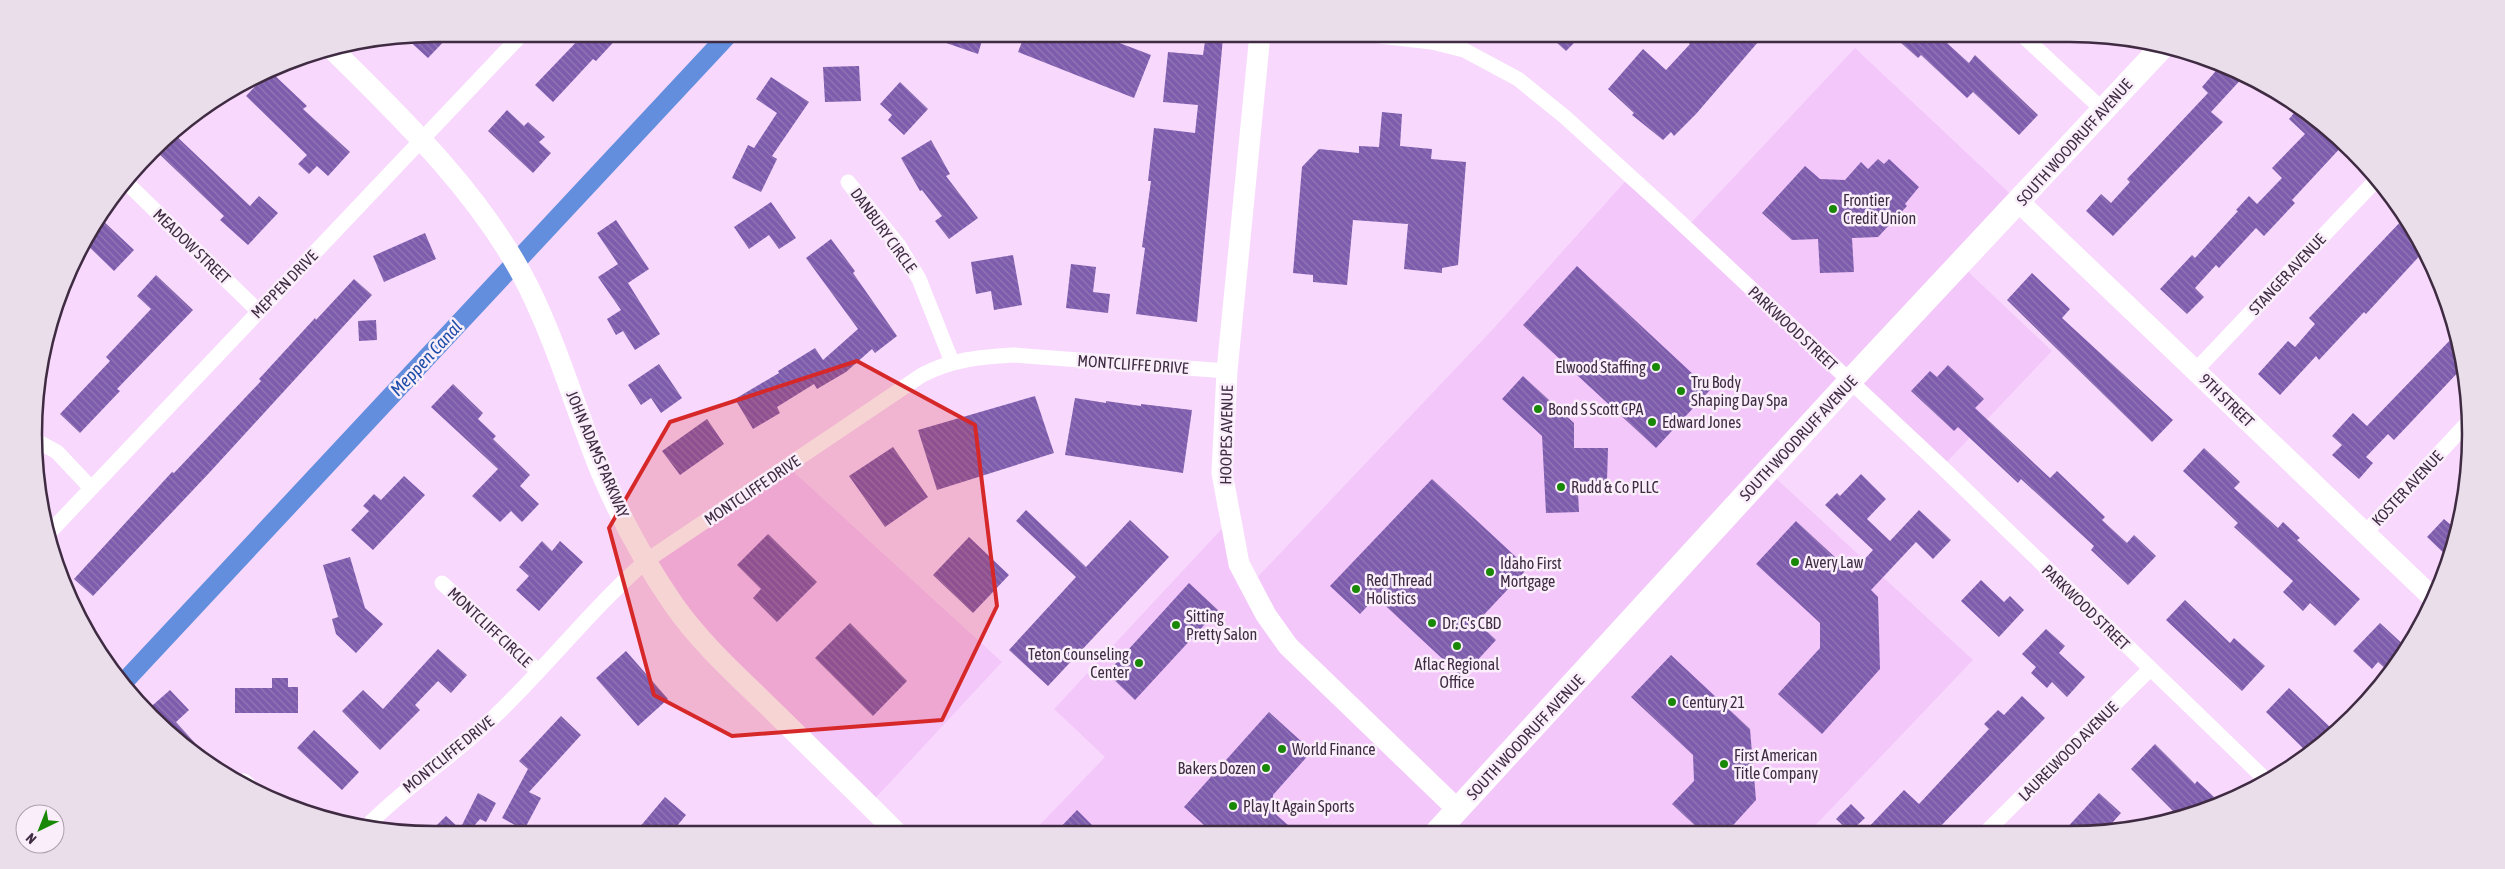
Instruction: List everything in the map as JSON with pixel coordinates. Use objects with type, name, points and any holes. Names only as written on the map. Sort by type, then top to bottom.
[{"type":"main road","name":"SOUTH WOODRUFF AVENUE","points":[[1443,826],[1850,381],[2157,52]]},
{"type":"street","name":"MEPPEN DRIVE","points":[[54,528],[258,311],[422,142],[515,42]]},
{"type":"street","name":"HOOPES AVENUE","points":[[1259,42],[1227,371],[1222,473],[1226,503],[1239,564],[1262,608],[1288,646],[1458,810]]},
{"type":"street","name":"PARKWOOD STREET","points":[[1432,42],[1464,50],[1518,79],[1565,117],[1850,381],[2262,776]]},
{"type":"street","points":[[2030,42],[2103,110]]},
{"type":"street","name":"JOHN ADAMS PARKWAY","points":[[338,55],[422,142],[462,188],[508,253],[522,276],[547,326],[600,468],[646,561],[675,606],[706,646],[890,826]]},
{"type":"street","name":"DANBURY CIRCLE","points":[[848,182],[899,246],[919,279],[952,362]]},
{"type":"street","name":"STANGER AVENUE","points":[[2196,370],[2372,185]]},
{"type":"street","name":"MEADOW STREET","points":[[131,187],[258,311]]},
{"type":"street","name":"9TH STREET","points":[[2019,202],[2429,594]]},
{"type":"street","name":"MONTCLIFFE DRIVE","points":[[372,821],[392,800],[493,719],[613,590],[646,561],[922,375],[952,362],[980,357],[1014,355],[1227,371]]},
{"type":"street","name":"KOSTER AVENUE","points":[[2365,533],[2462,429]]},
{"type":"street","points":[[42,444],[57,452],[91,488]]},
{"type":"street","name":"MONTCLIFF CIRCLE","points":[[442,582],[538,671]]},
{"type":"street","name":"LAURELWOOD AVENUE","points":[[1992,826],[2150,669]]},
{"type":"highlighted area","points":[[857,361],[975,425],[997,606],[942,720],[732,736],[654,695],[609,528],[670,422]]},
{"type":"shaded area","points":[[1855,48],[2019,202],[1961,265],[2052,351],[1942,467],[1850,381],[1768,471],[1973,660],[1815,826],[1039,826],[1105,757],[1054,709],[1229,521],[1250,585],[1494,328],[1630,176],[1687,227]]},
{"type":"shaded area","points":[[787,466],[1002,662],[869,805],[706,646],[646,561]]},
{"type":"building","points":[[443,42],[428,58],[411,43]]},
{"type":"building","points":[[576,42],[614,42],[596,61],[593,59],[553,102],[535,85]]},
{"type":"building","points":[[943,42],[982,42],[978,54]]},
{"type":"building","points":[[1022,42],[1117,42],[1151,55],[1134,98],[1018,52]]},
{"type":"building","points":[[1205,42],[1223,42],[1197,322],[1136,314],[1145,248],[1142,247],[1151,181],[1148,181],[1154,128],[1195,133],[1198,105],[1163,102],[1168,52],[1203,55]]},
{"type":"building","points":[[1556,42],[1575,42],[1566,51]]},
{"type":"building","points":[[1688,42],[1758,42],[1696,114],[1674,136],[1671,132],[1663,140],[1632,115],[1634,113],[1608,89],[1643,49],[1666,70],[1690,44]]},
{"type":"building","points":[[1900,42],[1946,42],[1969,63],[1975,55],[2038,115],[2019,135],[1973,92],[1967,98],[1921,55],[1918,58]]},
{"type":"building","points":[[859,66],[861,101],[825,102],[823,67]]},
{"type":"building","points":[[2216,70],[2240,81],[2211,112],[2223,122],[2113,236],[2086,211],[2101,194],[2111,203],[2130,182],[2127,179],[2208,93],[2202,87]]},
{"type":"building","points":[[275,76],[307,106],[303,109],[350,152],[328,176],[317,166],[309,174],[298,164],[307,155],[246,96],[256,86]]},
{"type":"building","points":[[771,77],[809,102],[772,156],[777,159],[761,192],[732,178],[748,145],[754,148],[777,113],[756,99]]},
{"type":"building","points":[[900,82],[928,109],[904,135],[888,120],[892,115],[880,104]]},
{"type":"building","points":[[507,110],[524,126],[528,122],[545,137],[539,142],[551,153],[533,173],[488,131]]},
{"type":"building","points":[[1382,112],[1402,114],[1400,146],[1432,149],[1431,159],[1466,162],[1458,265],[1442,268],[1442,273],[1404,269],[1408,224],[1353,220],[1347,285],[1313,282],[1313,275],[1293,273],[1302,167],[1319,149],[1359,153],[1359,146],[1379,147]]},
{"type":"building","points":[[2294,113],[2339,149],[2292,200],[2295,203],[2264,236],[2256,228],[2219,268],[2216,265],[2195,288],[2204,297],[2187,314],[2160,289],[2192,255],[2195,258],[2238,211],[2236,210],[2249,196],[2257,204],[2282,178],[2272,168],[2305,134],[2289,119]]},
{"type":"building","points":[[178,138],[250,206],[259,196],[278,213],[248,245],[220,220],[224,216],[160,155]]},
{"type":"building","points":[[931,140],[950,174],[946,176],[978,218],[949,239],[935,221],[942,216],[922,190],[920,191],[901,158]]},
{"type":"building","points":[[1878,159],[1884,164],[1889,159],[1919,187],[1905,204],[1907,206],[1878,237],[1852,238],[1854,272],[1820,273],[1818,239],[1792,240],[1762,213],[1805,166],[1820,179],[1845,180],[1861,162],[1868,169]]},
{"type":"building","points":[[771,202],[796,238],[779,249],[769,235],[749,249],[734,227]]},
{"type":"building","points":[[616,220],[649,269],[628,283],[660,334],[635,350],[623,331],[616,335],[607,319],[621,310],[598,277],[618,264],[597,233]]},
{"type":"building","points":[[105,223],[134,250],[114,271],[90,248]]},
{"type":"building","points":[[2400,223],[2419,256],[2366,314],[2364,312],[2319,360],[2316,356],[2280,395],[2258,374],[2288,341],[2295,347],[2315,324],[2309,318]]},
{"type":"building","points":[[425,233],[436,259],[384,282],[373,256]]},
{"type":"building","points":[[831,239],[855,271],[853,273],[897,336],[875,353],[872,349],[846,372],[817,389],[814,384],[777,407],[780,413],[753,429],[735,399],[779,373],[778,371],[815,348],[823,360],[858,329],[806,258]]},
{"type":"building","points":[[1013,255],[1022,305],[994,310],[991,291],[976,294],[971,262]]},
{"type":"building","points":[[1071,264],[1096,267],[1093,292],[1110,294],[1108,313],[1066,308]]},
{"type":"building","points":[[1577,266],[1710,390],[1656,448],[1523,325]]},
{"type":"building","points":[[2032,273],[2070,309],[2062,318],[2173,420],[2152,442],[2007,300]]},
{"type":"building","points":[[156,275],[193,310],[117,389],[120,391],[80,433],[60,414],[110,361],[106,357],[151,309],[137,296]]},
{"type":"building","points":[[354,279],[372,295],[210,472],[93,596],[74,579],[172,472],[174,473],[261,381],[259,379],[315,318],[316,320]]},
{"type":"building","points":[[376,320],[377,340],[359,341],[358,321]]},
{"type":"building","points":[[2451,340],[2457,373],[2394,440],[2388,434],[2366,457],[2373,463],[2359,479],[2332,455],[2342,445],[2332,436],[2353,413],[2367,426]]},
{"type":"building","points":[[659,364],[682,398],[661,413],[651,398],[641,405],[628,385]]},
{"type":"building","points":[[1948,365],[1984,399],[1975,408],[2050,478],[2057,471],[2105,517],[2102,520],[2127,543],[2134,535],[2156,556],[2128,585],[2091,550],[2094,546],[2021,479],[2018,483],[1958,427],[1954,431],[1911,391],[1930,371],[1937,377]]},
{"type":"building","points":[[1523,376],[1574,423],[1574,448],[1608,448],[1607,481],[1588,481],[1578,492],[1579,512],[1546,513],[1542,436],[1502,399]]},
{"type":"building","points":[[453,384],[483,413],[478,419],[496,436],[493,439],[530,475],[520,486],[539,504],[522,522],[511,511],[500,522],[472,496],[498,469],[431,407]]},
{"type":"building","points":[[1035,396],[1054,453],[937,490],[918,430]]},
{"type":"building","points":[[1075,398],[1106,403],[1106,401],[1192,410],[1183,473],[1065,455]]},
{"type":"building","points":[[707,419],[724,444],[680,475],[662,451]]},
{"type":"building","points":[[893,447],[928,497],[885,527],[849,476]]},
{"type":"building","points":[[2204,448],[2240,482],[2234,488],[2278,528],[2283,522],[2300,538],[2297,540],[2360,599],[2335,626],[2310,603],[2303,611],[2283,592],[2293,581],[2234,527],[2238,523],[2183,471]]},
{"type":"building","points":[[1861,474],[1886,499],[1867,519],[1890,541],[1919,510],[1951,540],[1933,559],[1916,542],[1871,590],[1878,597],[1880,669],[1822,734],[1778,694],[1820,648],[1820,623],[1756,564],[1796,521],[1852,573],[1873,550],[1825,505],[1837,493],[1840,496]]},
{"type":"building","points":[[404,476],[425,495],[373,550],[351,530],[369,511],[363,506],[374,494],[381,500]]},
{"type":"building","points":[[1432,479],[1528,568],[1477,622],[1496,640],[1462,677],[1376,597],[1360,614],[1330,586]]},
{"type":"building","points":[[1026,510],[1086,567],[1130,520],[1169,557],[1048,686],[1009,650],[1076,577],[1016,521]]},
{"type":"building","points":[[2444,519],[2452,526],[2444,553],[2427,537]]},
{"type":"building","points":[[768,534],[817,582],[777,622],[753,598],[761,589],[737,565]]},
{"type":"building","points":[[969,537],[1009,575],[973,613],[933,575]]},
{"type":"building","points":[[542,541],[552,551],[560,541],[583,562],[539,611],[516,590],[529,576],[519,567]]},
{"type":"building","points":[[350,557],[365,608],[383,624],[356,653],[336,634],[332,619],[338,617],[323,565]]},
{"type":"building","points":[[1981,580],[2004,602],[2010,596],[2024,610],[1999,637],[1961,601]]},
{"type":"building","points":[[1189,583],[1218,610],[1135,700],[1107,673]]},
{"type":"building","points":[[2185,600],[2230,643],[2234,638],[2265,666],[2242,691],[2166,620]]},
{"type":"building","points":[[850,623],[907,681],[873,716],[815,658]]},
{"type":"building","points":[[2380,623],[2402,643],[2385,668],[2378,662],[2372,669],[2353,651]]},
{"type":"building","points":[[2046,629],[2065,646],[2059,653],[2085,677],[2067,697],[2052,682],[2047,688],[2031,673],[2036,667],[2022,654]]},
{"type":"building","points":[[438,649],[467,675],[451,693],[438,681],[415,705],[420,710],[380,750],[342,711],[363,690],[383,709]]},
{"type":"building","points":[[626,651],[668,699],[638,726],[596,678]]},
{"type":"building","points":[[1671,655],[1750,729],[1756,800],[1732,826],[1696,826],[1672,804],[1694,781],[1693,755],[1631,697]]},
{"type":"building","points":[[272,678],[288,678],[288,687],[298,687],[298,713],[235,713],[235,688],[272,688]]},
{"type":"building","points":[[2289,688],[2331,728],[2304,749],[2266,712]]},
{"type":"building","points":[[170,690],[189,710],[176,722],[194,744],[176,729],[152,706]]},
{"type":"building","points":[[2022,696],[2045,718],[1941,826],[1870,826],[1904,790],[1919,804],[1989,729],[1984,724],[1998,710],[2004,715]]},
{"type":"building","points":[[1269,712],[1312,751],[1273,795],[1272,811],[1289,826],[1205,826],[1184,807]]},
{"type":"building","points":[[561,716],[581,735],[529,792],[541,798],[526,826],[517,826],[502,818],[528,769],[519,761]]},
{"type":"building","points":[[314,730],[359,772],[342,790],[297,748]]},
{"type":"building","points":[[2155,744],[2195,784],[2197,781],[2214,797],[2210,801],[2174,812],[2131,769]]},
{"type":"building","points":[[478,793],[496,803],[486,822],[480,819],[474,826],[462,826]]},
{"type":"building","points":[[2099,793],[2121,813],[2111,824],[2069,826]]},
{"type":"building","points":[[665,797],[686,815],[677,826],[641,826]]},
{"type":"building","points":[[1851,804],[1865,818],[1856,826],[1844,826],[1836,819]]},
{"type":"building","points":[[1077,810],[1093,826],[1062,826]]},
{"type":"building","points":[[446,816],[457,826],[436,826]]},
{"type":"waterway","name":"Meppen Canal","points":[[128,678],[722,42]]},
{"type":"place","name":"Frontier Credit Union","points":[[1833,209]]},
{"type":"place","name":"Elwood Staffing","points":[[1656,367]]},
{"type":"place","name":"Tru Body Shaping Day Spa","points":[[1681,391]]},
{"type":"place","name":"Bond S Scott CPA","points":[[1538,409]]},
{"type":"place","name":"Edward Jones","points":[[1652,422]]},
{"type":"place","name":"Rudd & Co PLLC","points":[[1561,487]]},
{"type":"place","name":"Avery Law","points":[[1795,562]]},
{"type":"place","name":"Idaho First Mortgage","points":[[1490,572]]},
{"type":"place","name":"Red Thread Holistics","points":[[1356,589]]},
{"type":"place","name":"Dr. C's CBD","points":[[1432,623]]},
{"type":"place","name":"Sitting Pretty Salon","points":[[1176,625]]},
{"type":"place","name":"Aflac Regional Office","points":[[1457,646]]},
{"type":"place","name":"Teton Counseling Center","points":[[1139,663]]},
{"type":"place","name":"Century 21","points":[[1672,702]]},
{"type":"place","name":"World Finance","points":[[1282,749]]},
{"type":"place","name":"First American Title Company","points":[[1724,764]]},
{"type":"place","name":"Bakers Dozen","points":[[1266,768]]},
{"type":"place","name":"Play It Again Sports","points":[[1233,806]]}]
